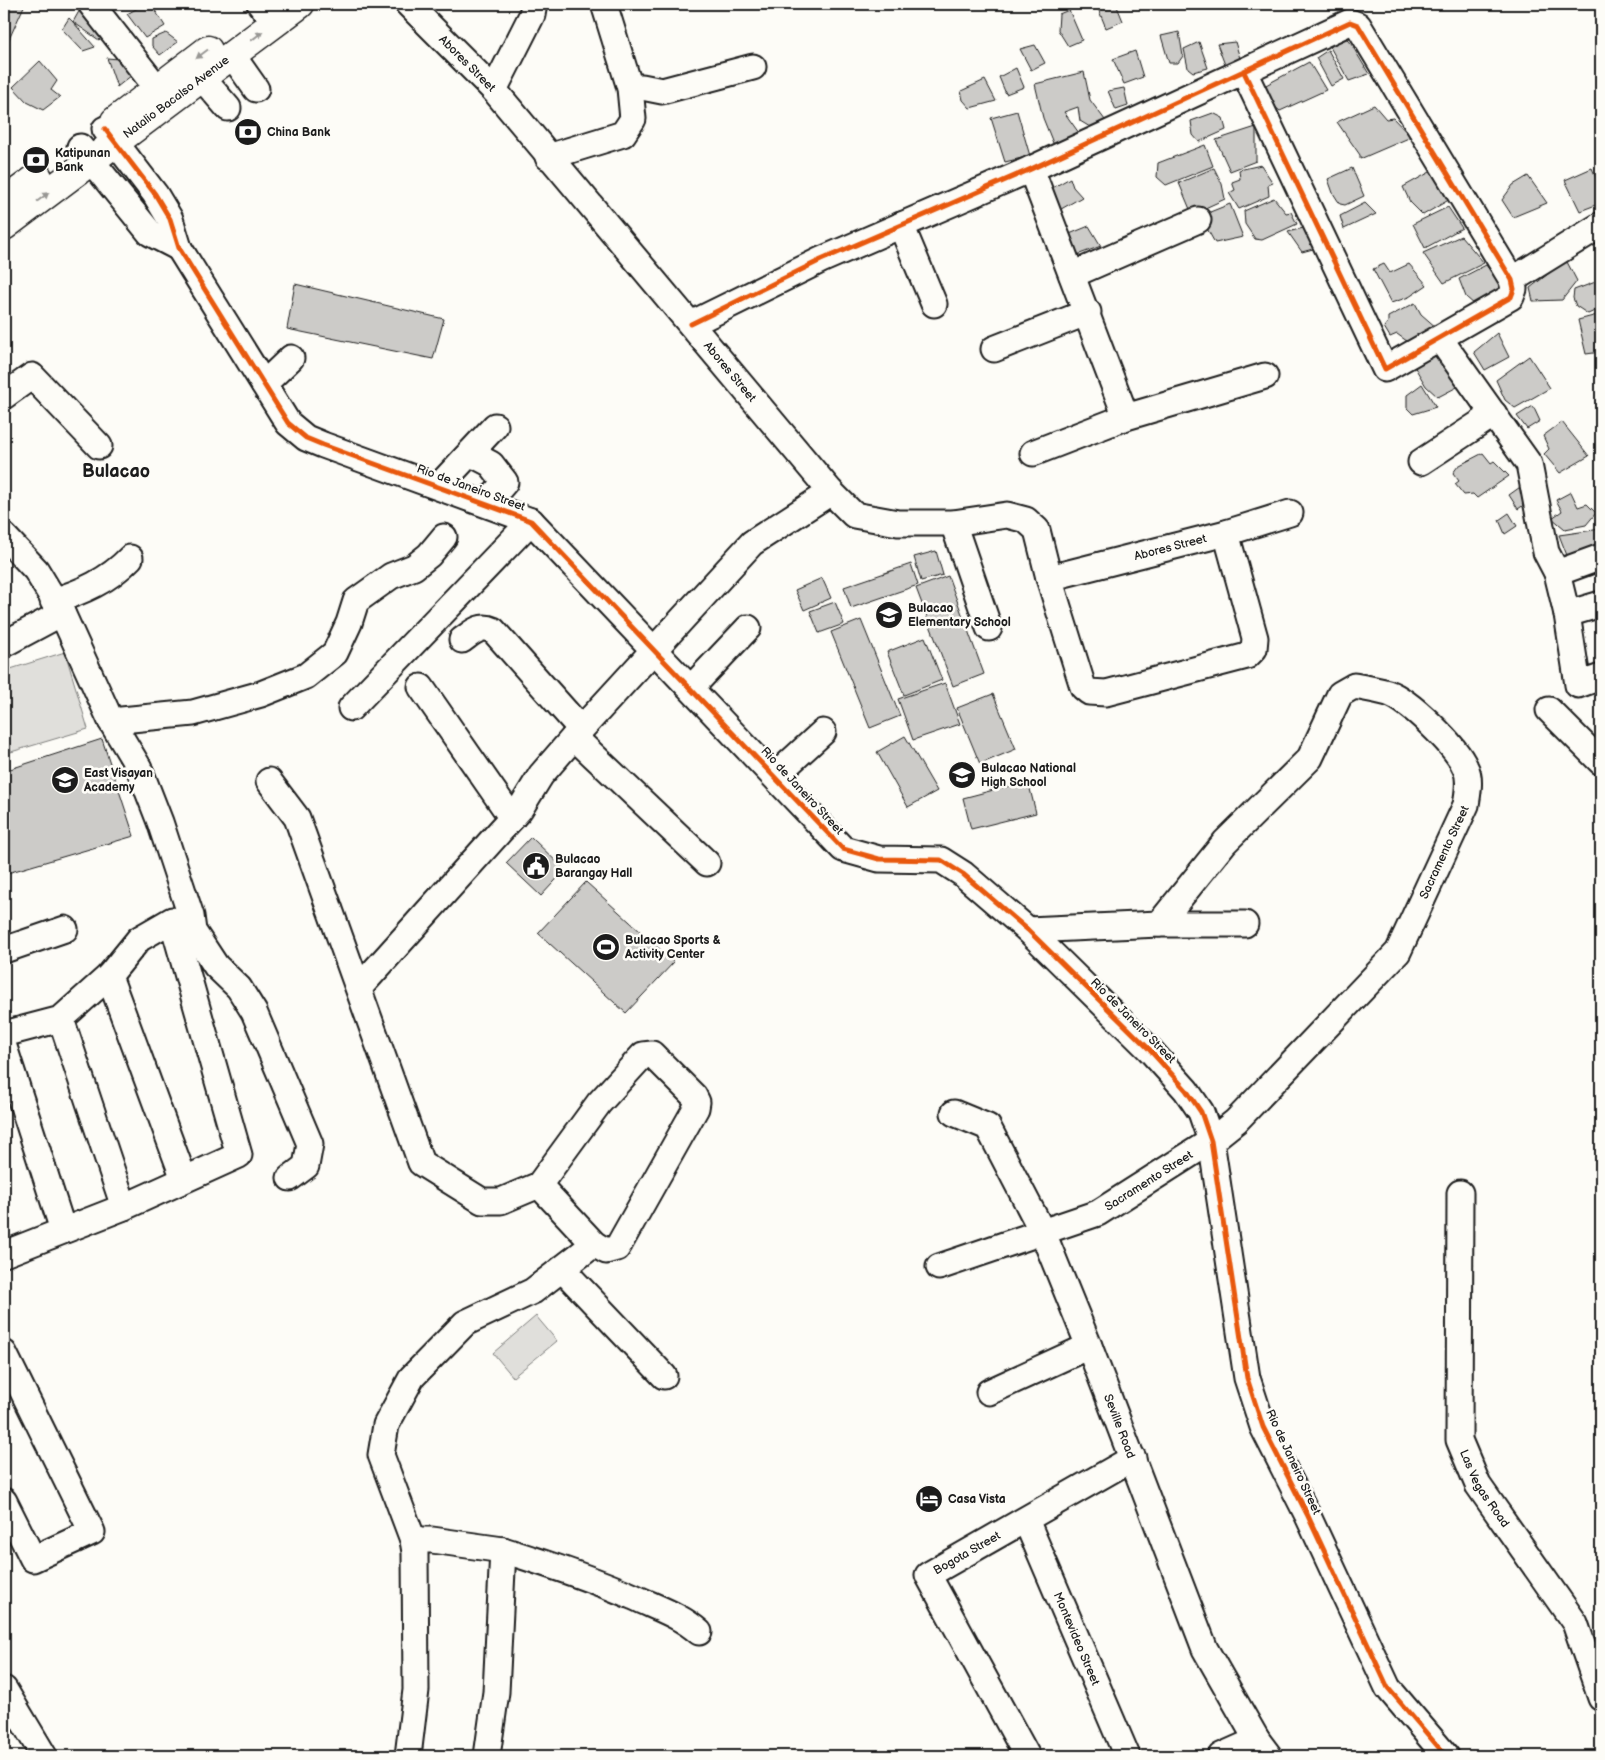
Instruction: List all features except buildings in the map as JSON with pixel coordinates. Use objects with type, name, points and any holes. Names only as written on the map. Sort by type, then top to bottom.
[{"type":"main road","name":"Natalio Bacalso Avenue","points":[[4,226],[85,154],[109,136],[202,78],[300,4]]},
{"type":"main road","name":"Natalio Bacalso Avenue","points":[[109,136],[157,88],[264,5]]},
{"type":"main road","name":"Natalio Bacalso Avenue","points":[[4,202],[85,154]]},
{"type":"street","points":[[91,4],[157,88]]},
{"type":"street","name":"Abores Street","points":[[408,4],[494,90],[548,157],[831,492],[854,515],[898,523],[953,523],[1006,515],[1026,520],[1038,530],[1048,578],[1083,687],[1089,692],[1106,693],[1247,656],[1254,649],[1255,638],[1226,533]]},
{"type":"street","points":[[494,90],[532,15],[534,4]]},
{"type":"street","points":[[548,157],[623,134],[633,119],[630,88],[604,4]]},
{"type":"street","points":[[691,324],[821,260],[1031,169],[1345,24],[1356,23],[1512,280],[1514,289],[1511,297],[1385,369],[1244,72]]},
{"type":"street","points":[[232,55],[256,89]]},
{"type":"street","points":[[630,88],[642,87],[662,91],[753,67]]},
{"type":"street","points":[[202,78],[228,108]]},
{"type":"street","name":"Rio de Janeiro Street","points":[[109,136],[156,194],[170,219],[179,248],[288,423],[306,438],[487,503],[531,521],[843,849],[879,859],[941,860],[963,874],[1028,930],[1149,1048],[1186,1090],[1201,1112],[1212,1142],[1248,1378],[1263,1427],[1307,1514],[1388,1688],[1446,1756]]},
{"type":"street","points":[[85,154],[150,233],[179,248]]},
{"type":"street","points":[[1031,169],[1088,312],[1126,417]]},
{"type":"street","points":[[1072,275],[1198,220]]},
{"type":"street","points":[[902,225],[934,304]]},
{"type":"street","points":[[1512,280],[1601,225]]},
{"type":"street","points":[[994,349],[1088,312]]},
{"type":"street","points":[[1440,339],[1529,464],[1546,552],[1556,573],[1567,614],[1578,685],[1601,678]]},
{"type":"street","points":[[264,384],[291,358]]},
{"type":"street","points":[[4,396],[32,376],[99,446]]},
{"type":"street","points":[[1033,453],[1126,417],[1265,376]]},
{"type":"street","points":[[1421,462],[1494,414]]},
{"type":"street","points":[[439,486],[496,426]]},
{"type":"street","points":[[470,453],[491,464],[505,482],[487,503]]},
{"type":"street","points":[[359,988],[512,818],[541,776],[577,734],[752,543],[831,492]]},
{"type":"street","name":"Abores Street","points":[[1048,578],[1226,533],[1290,513]]},
{"type":"street","points":[[351,708],[531,521]]},
{"type":"street","points":[[953,523],[989,628]]},
{"type":"street","points":[[4,536],[36,570],[58,607],[111,721],[139,768],[160,822],[191,916],[193,931],[216,966],[239,988],[254,1012],[310,1144],[306,1166],[290,1178]]},
{"type":"street","points":[[111,721],[193,712],[262,694],[306,676],[335,653],[349,623],[356,601],[391,576],[414,567],[429,555],[444,537]]},
{"type":"street","points":[[1556,573],[1601,557]]},
{"type":"street","points":[[4,644],[75,594],[102,582],[130,558]]},
{"type":"street","points":[[1567,614],[1601,604]]},
{"type":"street","points":[[462,640],[481,627],[492,630],[577,734],[707,863]]},
{"type":"street","points":[[691,688],[748,628]]},
{"type":"street","points":[[421,686],[512,818]]},
{"type":"street","name":"Sacramento Street","points":[[938,1267],[1098,1213],[1212,1142],[1236,1120],[1398,952],[1466,805],[1469,782],[1465,766],[1437,732],[1411,707],[1389,694],[1354,686],[1340,694],[1310,758],[1225,842],[1159,924]]},
{"type":"street","points":[[1549,710],[1600,759]]},
{"type":"street","points":[[775,776],[823,732]]},
{"type":"street","points":[[270,781],[297,818],[421,1163],[482,1201],[500,1201],[539,1185],[599,1103],[643,1055],[652,1054],[694,1096],[697,1102],[696,1108],[617,1248],[606,1252],[594,1244],[539,1185]]},
{"type":"street","points":[[4,1034],[60,1019],[108,976],[139,939],[172,920],[239,1155],[124,1207],[4,1254]]},
{"type":"street","points":[[1028,930],[1159,924],[1245,924]]},
{"type":"street","points":[[4,950],[65,929]]},
{"type":"street","points":[[108,976],[184,1180]]},
{"type":"street","points":[[60,1019],[124,1207]]},
{"type":"street","points":[[4,1047],[63,1230]]},
{"type":"street","name":"Seville Road","points":[[954,1113],[988,1127],[1042,1232],[1089,1346],[1205,1649],[1263,1748]]},
{"type":"street","name":"Las Vegas Road","points":[[1460,1193],[1459,1440],[1478,1485],[1575,1623],[1601,1698]]},
{"type":"street","points":[[408,1756],[416,1690],[415,1552],[413,1540],[381,1455],[386,1425],[412,1377],[465,1323],[533,1291],[594,1244]]},
{"type":"street","points":[[562,1269],[664,1376]]},
{"type":"street","points":[[989,1392],[1089,1346]]},
{"type":"street","points":[[4,1353],[92,1532],[33,1559],[4,1502]]},
{"type":"street","name":"Bogota Street","points":[[1027,1756],[928,1575],[1132,1458]]},
{"type":"street","name":"Montevideo Street","points":[[1026,1520],[1127,1756]]},
{"type":"street","points":[[413,1540],[432,1540],[503,1550],[582,1574],[672,1614],[699,1632]]},
{"type":"street","points":[[487,1756],[496,1692],[503,1550]]},
{"type":"street","points":[[4,1689],[44,1756]]},
{"type":"street","points":[[1221,1756],[1263,1748]]},
{"type":"shaded area","points":[[65,652],[88,729],[11,752],[4,726],[4,671]]},
{"type":"shaded area","points":[[536,1316],[557,1341],[513,1377],[493,1353]]},
{"type":"cycle path","points":[[691,324],[821,260],[1031,169],[1350,22],[1358,25],[1512,280],[1514,289],[1511,297],[1385,369],[1244,72]]},
{"type":"cycle path","points":[[105,129],[155,194],[170,219],[179,248],[288,423],[306,438],[323,445],[531,521],[843,849],[879,859],[941,860],[963,874],[1028,930],[1149,1049],[1186,1090],[1201,1112],[1211,1141],[1247,1378],[1263,1427],[1307,1514],[1388,1688],[1446,1756]]},
{"type":"place","name":"China Bank","points":[[248,132]]},
{"type":"place","name":"Katipunan Bank","points":[[36,160]]},
{"type":"place","name":"Bulacao Elementary School","points":[[889,615]]},
{"type":"place","name":"Bulacao National High School","points":[[962,775]]},
{"type":"place","name":"East Visayan Academy","points":[[65,780]]},
{"type":"place","name":"Bulacao Barangay Hall","points":[[536,866]]},
{"type":"place","name":"Bulacao Sports & Activity Center","points":[[606,947]]},
{"type":"place","name":"Casa Vista","points":[[929,1499]]},
{"type":"district","name":"Bulacao","points":[[116,471]]}]
